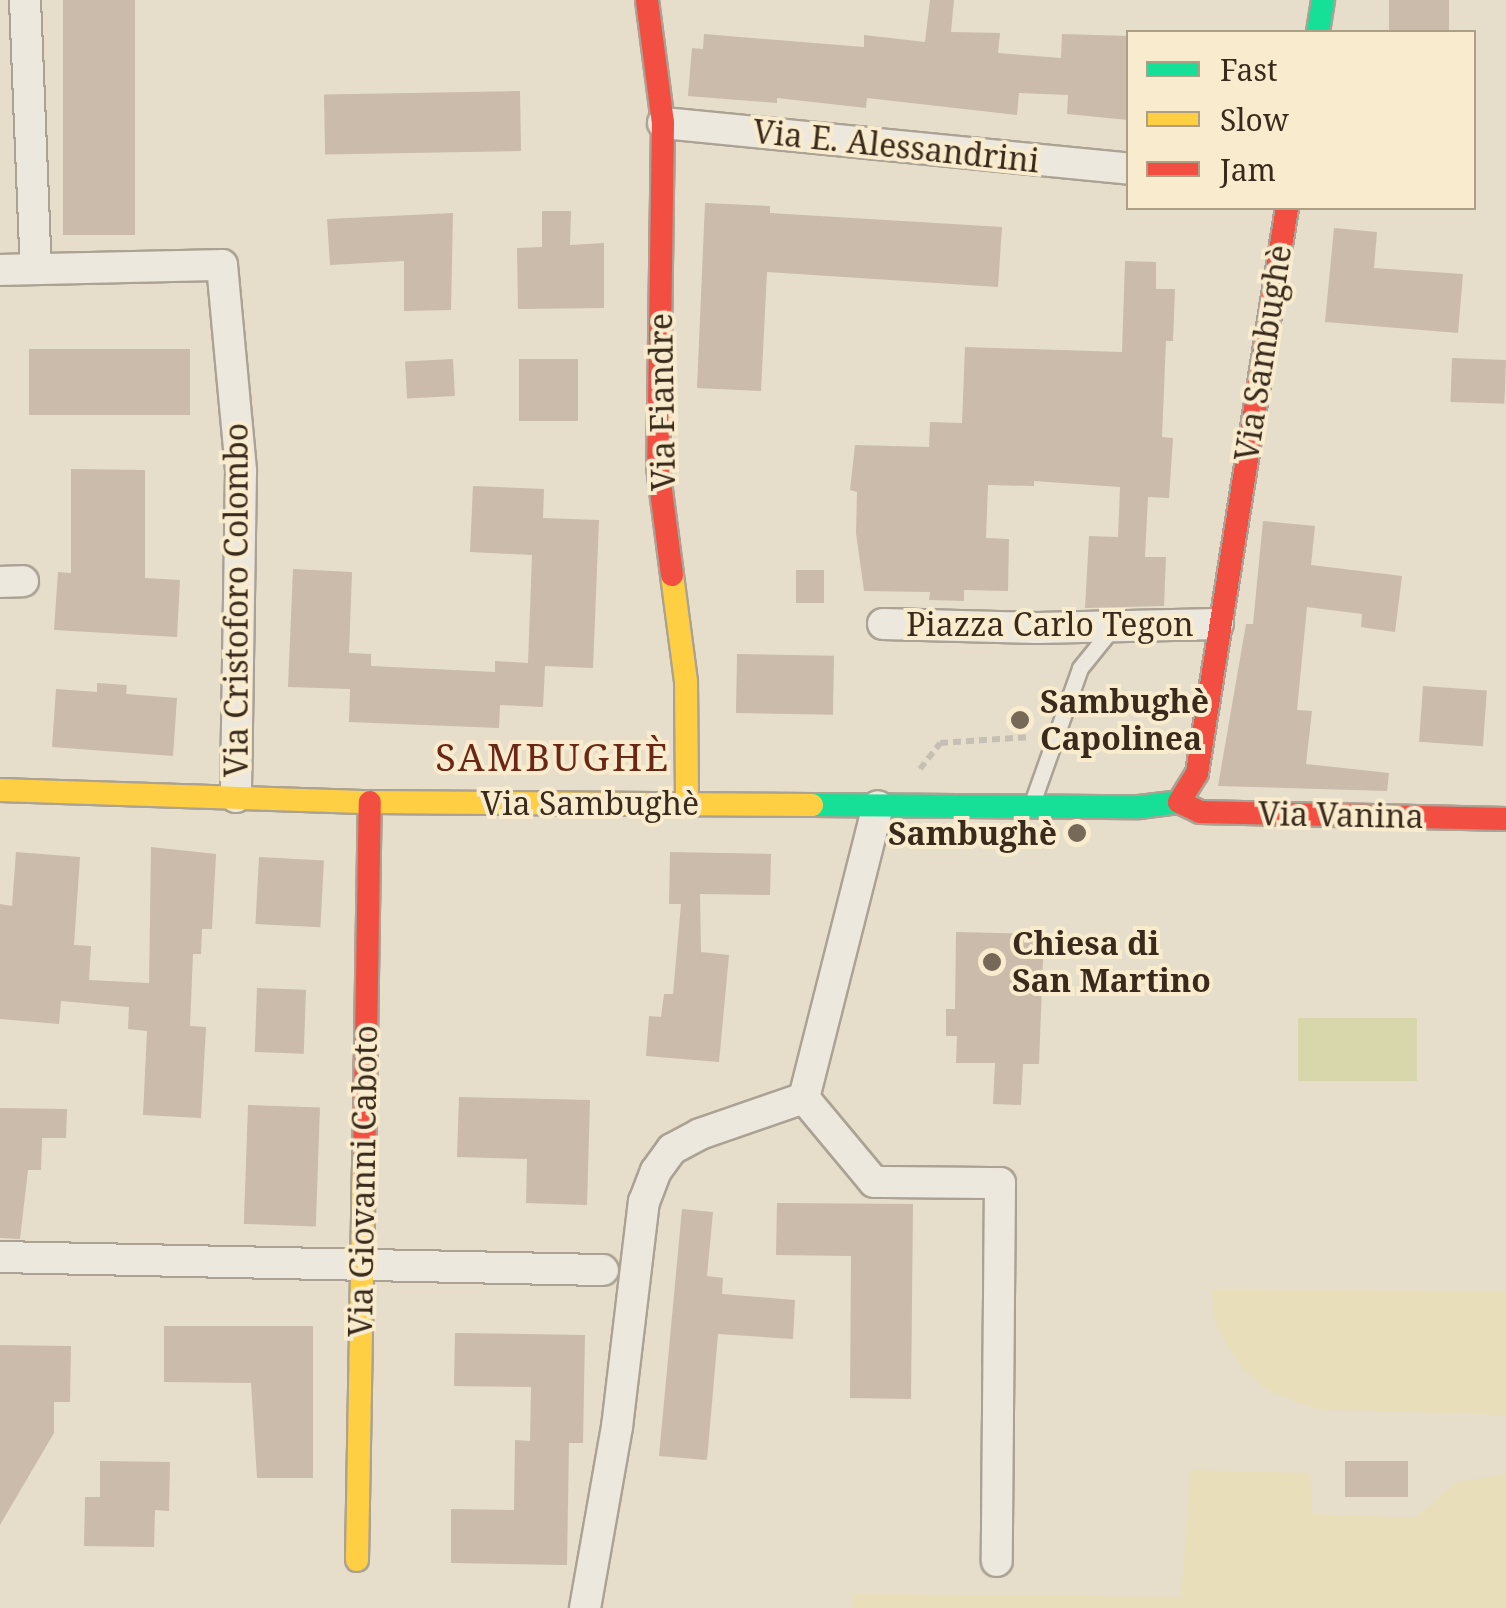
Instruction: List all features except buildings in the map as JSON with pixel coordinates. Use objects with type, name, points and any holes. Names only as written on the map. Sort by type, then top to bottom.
[{"type":"street","points":[[25,0],[36,269]]},
{"type":"street","name":"Via Fiandre","points":[[647,0],[663,123],[658,467],[686,682],[688,804]]},
{"type":"street","points":[[1318,30],[1324,0]]},
{"type":"street","name":"Via E. Alessandrini","points":[[663,123],[1126,169]]},
{"type":"street","name":"Via Sambughè","points":[[1238,499],[1287,210]]},
{"type":"street","name":"Via Cristoforo Colombo","points":[[0,270],[222,266],[241,471],[236,797]]},
{"type":"street","name":"Piazza Carlo Tegon","points":[[1179,802],[1197,773],[1238,499]]},
{"type":"street","name":"Piazza Carlo Tegon","points":[[882,624],[1218,624]]},
{"type":"street","name":"Via Sambughè","points":[[0,790],[370,802],[1030,807],[1138,807],[1179,802]]},
{"type":"street","name":"Via Giovanni Caboto","points":[[357,1560],[370,802]]},
{"type":"street","name":"Via Vanina","points":[[1179,802],[1200,812],[1506,818]]},
{"type":"street","points":[[804,1098],[886,806]]},
{"type":"street","points":[[804,1098],[874,1182],[1000,1182],[997,1560]]},
{"type":"street","points":[[585,1608],[617,1427],[644,1202],[656,1170],[672,1149],[700,1134],[804,1098]]},
{"type":"street","points":[[0,1256],[603,1270]]},
{"type":"lane","points":[[1030,807],[1080,668],[1114,626]]},
{"type":"path","points":[[886,806],[940,743],[1032,737]]},
{"type":"shaded area","points":[[1212,1290],[1506,1291],[1506,1415],[1316,1409],[1267,1390],[1241,1367],[1215,1323]]},
{"type":"shaded area","points":[[1191,1470],[1310,1473],[1312,1514],[1416,1518],[1455,1483],[1506,1474],[1506,1608],[853,1608],[854,1594],[1181,1597]]},
{"type":"green space","points":[[1298,1018],[1417,1018],[1417,1081],[1298,1081]]},
{"type":"traffic: fast","points":[[1318,30],[1323,0]]},
{"type":"traffic: fast","points":[[812,805],[1139,807],[1179,802]]},
{"type":"traffic: slow","points":[[672,575],[686,682],[687,803]]},
{"type":"traffic: slow","points":[[0,790],[370,802],[812,805]]},
{"type":"traffic: slow","points":[[357,1560],[364,1169]]},
{"type":"traffic: jam","points":[[647,0],[663,123],[658,467],[672,575]]},
{"type":"traffic: jam","points":[[1179,802],[1197,773],[1287,210]]},
{"type":"traffic: jam","points":[[364,1169],[370,802]]},
{"type":"traffic: jam","points":[[1179,802],[1200,812],[1506,819]]},
{"type":"place","name":"Sambughè Capolinea","points":[[1020,720]]},
{"type":"place","name":"Sambughè","points":[[1077,833]]},
{"type":"place","name":"Chiesa di San Martino","points":[[992,962]]},
{"type":"district","name":"SAMBUGHÈ","points":[[553,757]]}]
